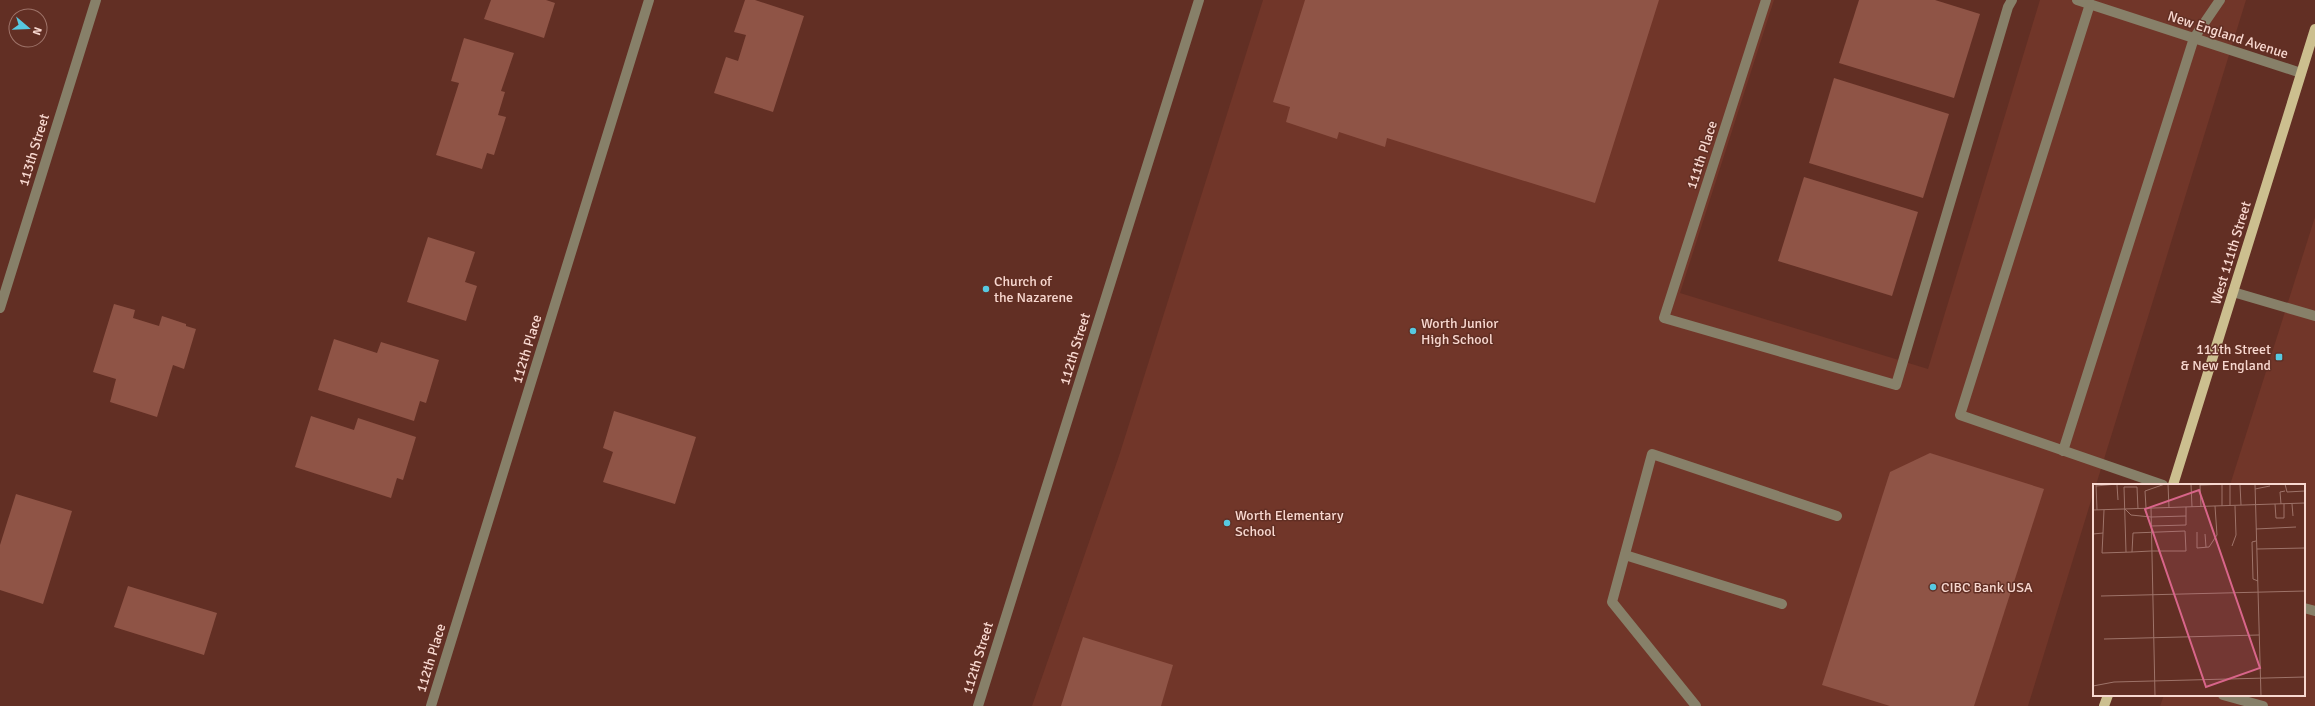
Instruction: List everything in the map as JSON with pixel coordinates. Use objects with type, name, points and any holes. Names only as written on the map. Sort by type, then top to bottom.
[{"type":"main road","name":"West 111th Street","points":[[2173,484],[2315,29]]},
{"type":"main road","points":[[2104,706],[2108,696]]},
{"type":"street","name":"113th Street","points":[[0,308],[96,0]]},
{"type":"street","name":"112th Place","points":[[431,706],[649,0]]},
{"type":"street","name":"112th Street","points":[[978,706],[1199,0]]},
{"type":"street","name":"111th Place","points":[[1766,0],[1664,318],[1896,385],[2008,7],[2012,0]]},
{"type":"street","name":"New England Avenue","points":[[2077,0],[2301,73]]},
{"type":"street","points":[[2063,450],[2194,38],[2220,0]]},
{"type":"street","points":[[2090,4],[1960,415],[2160,484]]},
{"type":"street","points":[[2233,292],[2315,316]]},
{"type":"street","points":[[1696,706],[1612,602],[1652,454],[1838,516]]},
{"type":"street","points":[[1625,556],[1782,604]]},
{"type":"street","points":[[2305,608],[2315,611]]},
{"type":"street","points":[[2227,696],[2263,706]]},
{"type":"shaded area","points":[[1263,0],[1774,0],[1680,293],[1928,369],[2040,0],[2246,0],[2096,484],[2093,484],[2093,494],[2028,706],[1032,706],[1119,456]]},
{"type":"shaded area","points":[[2315,217],[2315,706],[2160,706],[2164,696],[2305,696],[2305,484],[2230,484]]},
{"type":"building","points":[[491,0],[546,0],[555,3],[544,38],[484,19]]},
{"type":"building","points":[[745,0],[755,0],[804,16],[773,112],[714,93],[726,57],[738,61],[746,35],[734,32]]},
{"type":"building","points":[[1305,0],[1659,0],[1595,203],[1387,138],[1385,147],[1339,132],[1337,139],[1286,122],[1290,107],[1273,102]]},
{"type":"building","points":[[1859,0],[1935,0],[1980,14],[1954,98],[1839,63]]},
{"type":"building","points":[[464,38],[514,53],[501,91],[505,92],[498,115],[506,117],[494,155],[487,153],[482,169],[436,155],[459,83],[451,81]]},
{"type":"building","points":[[1834,78],[1949,114],[1923,198],[1809,163]]},
{"type":"building","points":[[1804,177],[1918,212],[1892,296],[1778,261]]},
{"type":"building","points":[[428,237],[475,252],[465,282],[477,286],[466,321],[407,302]]},
{"type":"building","points":[[114,304],[135,310],[133,318],[159,326],[162,316],[196,329],[184,369],[173,365],[157,417],[110,402],[116,379],[93,372]]},
{"type":"building","points":[[334,339],[377,353],[381,342],[439,360],[426,403],[420,401],[414,421],[318,390]]},
{"type":"building","points":[[614,411],[696,437],[675,504],[603,482],[613,452],[603,448]]},
{"type":"building","points":[[311,416],[354,430],[358,418],[416,437],[403,480],[397,478],[391,498],[295,467]]},
{"type":"building","name":"CIBC Bank USA","points":[[1930,453],[2044,489],[1974,706],[1890,706],[1822,685],[1890,472]]},
{"type":"building","points":[[16,494],[72,511],[43,604],[0,590],[0,545]]},
{"type":"building","points":[[128,586],[217,613],[204,655],[114,627]]},
{"type":"building","points":[[1083,637],[1173,665],[1161,706],[1061,706]]},
{"type":"place","name":"Church of the Nazarene","points":[[986,289]]},
{"type":"place","name":"Worth Junior High School","points":[[1413,331]]},
{"type":"place","name":"111th Street & New England","points":[[2279,357]]},
{"type":"place","name":"Worth Elementary School","points":[[1227,523]]},
{"type":"place","name":"CIBC Bank USA","points":[[1933,587]]}]
